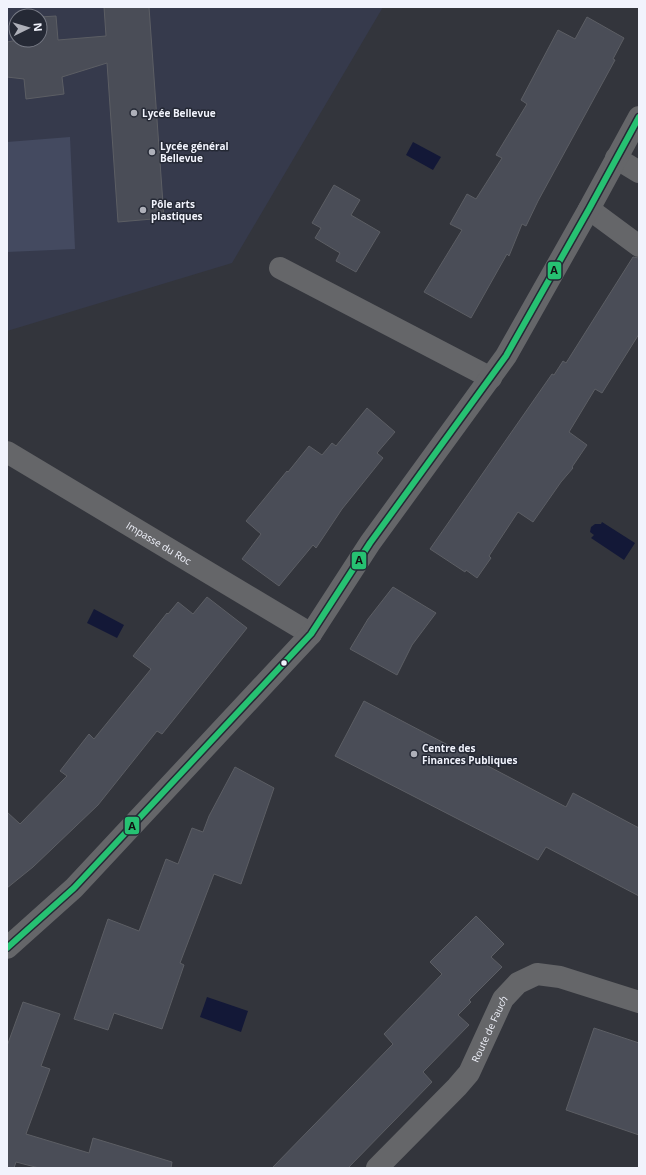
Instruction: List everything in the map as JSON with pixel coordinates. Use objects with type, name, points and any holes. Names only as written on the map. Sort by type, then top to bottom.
[{"type":"street","points":[[7,948],[74,888],[311,634],[370,543],[506,356],[616,158],[636,128]]},
{"type":"street","points":[[616,158],[639,172]]},
{"type":"street","points":[[589,209],[639,246]]},
{"type":"street","points":[[280,268],[491,378]]},
{"type":"street","name":"Impasse du Roc","points":[[7,452],[311,634]]},
{"type":"street","name":"Route de Fauch","points":[[377,1168],[469,1073],[503,999],[518,983],[537,974],[560,977],[639,1002]]},
{"type":"shaded area","name":"Lycée général Bellevue","points":[[7,7],[383,7],[232,263],[7,331]]},
{"type":"shaded area","points":[[70,137],[75,249],[7,252],[7,142]]},
{"type":"shaded area","points":[[413,142],[441,157],[433,170],[406,155]]},
{"type":"shaded area","points":[[602,522],[635,543],[624,560],[591,538],[594,535],[590,532],[591,527],[595,524],[601,524]]},
{"type":"shaded area","points":[[94,609],[124,625],[117,638],[87,623]]},
{"type":"shaded area","points":[[207,997],[248,1011],[241,1032],[200,1017]]},
{"type":"building","name":"Lycée Bellevue","points":[[104,7],[149,7],[164,218],[118,222],[107,63],[62,77],[64,94],[26,99],[24,79],[7,77],[7,42],[8,48],[48,48],[48,16],[56,16],[58,40],[106,36]]},
{"type":"building","points":[[587,17],[624,38],[613,59],[615,60],[538,201],[526,226],[522,224],[509,256],[507,254],[471,318],[424,292],[462,230],[450,224],[467,194],[476,199],[502,158],[496,155],[527,104],[521,100],[558,30],[575,39]]},
{"type":"building","points":[[334,185],[360,200],[351,215],[380,232],[356,272],[336,261],[340,253],[315,238],[321,228],[312,223]]},
{"type":"building","points":[[633,257],[639,258],[639,334],[602,393],[595,389],[569,432],[587,445],[572,467],[573,468],[561,482],[533,522],[518,512],[489,556],[491,558],[477,578],[466,570],[465,572],[430,549],[552,374],[554,375],[563,361],[566,363]]},
{"type":"building","points":[[367,408],[395,432],[377,453],[383,458],[342,509],[316,548],[313,545],[279,586],[242,559],[261,534],[246,521],[309,446],[322,455],[332,443],[336,446]]},
{"type":"building","points":[[393,587],[436,613],[412,645],[397,675],[350,649],[368,619]]},
{"type":"building","points":[[207,597],[247,628],[162,734],[157,731],[98,805],[33,867],[7,888],[7,812],[20,824],[67,776],[60,771],[89,734],[94,739],[151,669],[133,656],[167,613],[168,614],[178,602],[193,614]]},
{"type":"building","points":[[364,701],[566,807],[573,793],[639,828],[639,896],[546,847],[538,860],[335,756]]},
{"type":"building","points":[[235,767],[274,788],[241,884],[214,874],[180,963],[184,965],[162,1029],[114,1013],[108,1030],[74,1019],[108,919],[139,931],[166,859],[178,864],[192,828],[203,832],[209,816]]},
{"type":"building","points":[[476,916],[504,944],[491,957],[502,967],[469,1000],[471,1002],[458,1015],[469,1025],[423,1072],[432,1082],[348,1168],[272,1168],[393,1044],[384,1034],[442,974],[430,962]]},
{"type":"building","points":[[23,1002],[60,1014],[41,1066],[50,1069],[26,1134],[89,1153],[93,1138],[172,1162],[171,1168],[39,1168],[16,1162],[14,1168],[7,1168],[7,1046]]},
{"type":"building","points":[[594,1028],[639,1043],[639,1135],[566,1110]]},
{"type":"transit line","name":"A","points":[[7,948],[74,888],[311,634],[370,543],[506,356],[639,117]]},
{"type":"place","name":"Lycée Bellevue","points":[[134,113]]},
{"type":"place","name":"Lycée général Bellevue","points":[[152,152]]},
{"type":"place","name":"Pôle arts plastiques","points":[[143,210]]},
{"type":"place","name":"Centre des Finances Publiques","points":[[414,754]]}]
